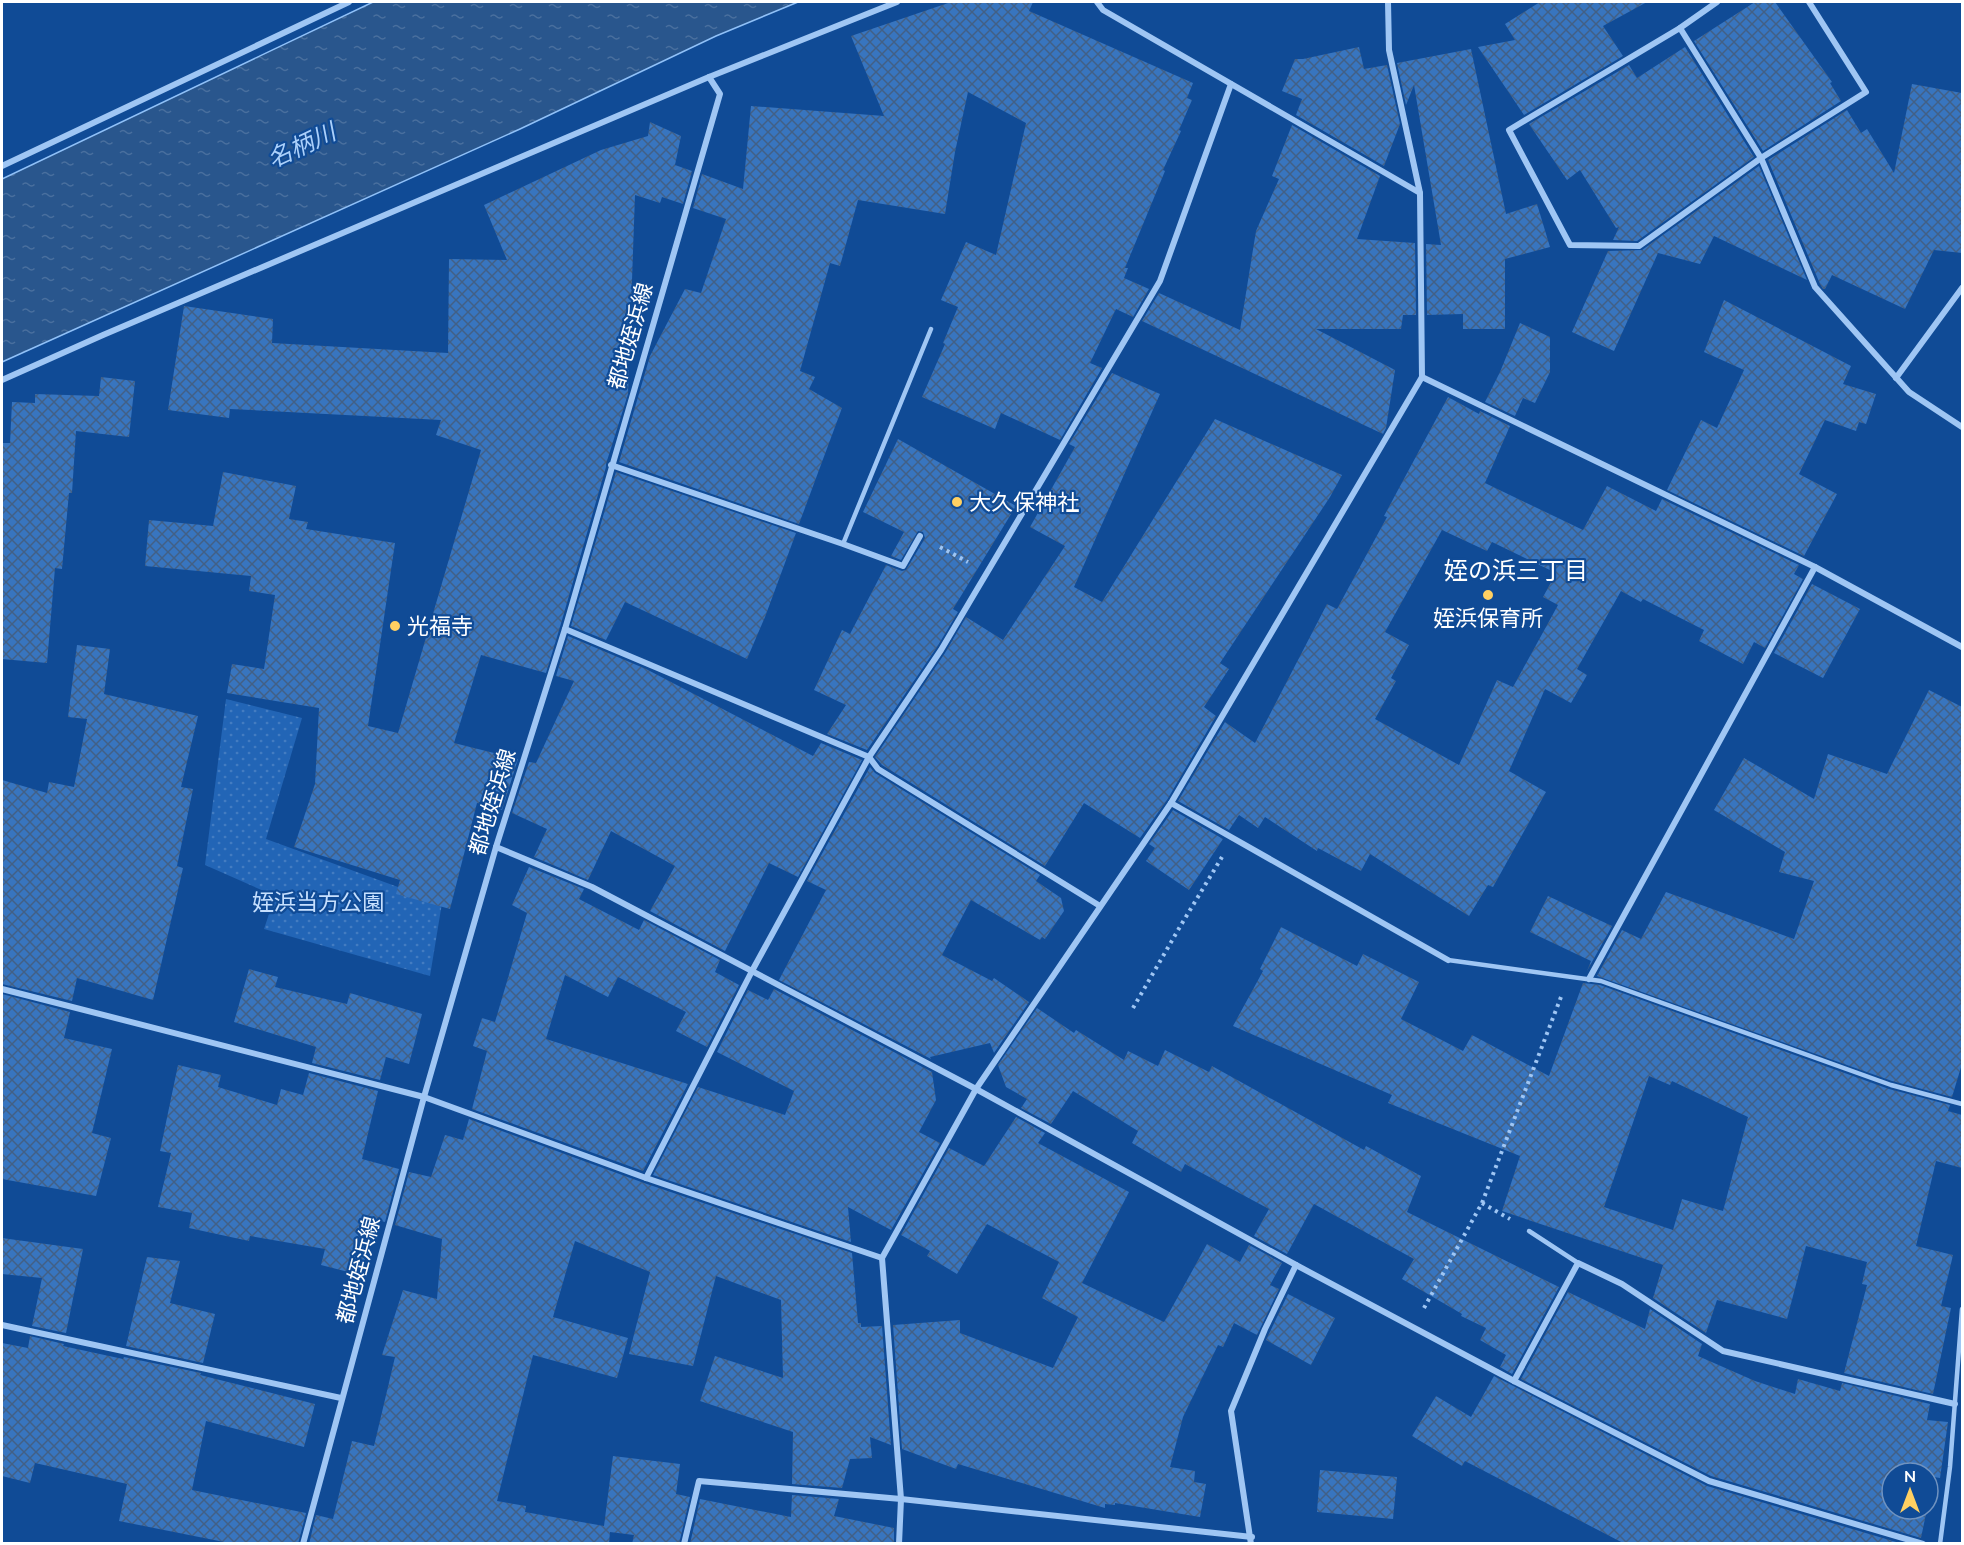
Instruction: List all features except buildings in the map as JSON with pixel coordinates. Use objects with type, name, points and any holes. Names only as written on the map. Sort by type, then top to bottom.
[{"type":"street","points":[[2,166],[350,2]]},
{"type":"street","points":[[2,380],[114,330],[709,77],[897,2]]},
{"type":"street","points":[[1097,2],[1103,10],[1420,193]]},
{"type":"street","points":[[899,1544],[901,1499],[882,1258],[976,1089],[1171,803],[1422,377],[1420,193],[1389,50],[1388,2]]},
{"type":"street","points":[[1717,2],[1680,28],[1509,130],[1570,245],[1639,246],[1761,158],[1866,92],[1809,2]]},
{"type":"street","points":[[1680,28],[1761,158],[1815,287],[1909,392],[1962,427]]},
{"type":"street","name":"都地姪浜線","points":[[303,1544],[424,1097],[496,847],[565,629],[720,94],[709,77]]},
{"type":"street","points":[[646,1178],[752,971],[868,757],[940,650],[1160,281],[1231,84]]},
{"type":"street","points":[[1896,378],[1962,288]]},
{"type":"street","points":[[1422,377],[1815,567],[1962,647]]},
{"type":"street","points":[[612,465],[903,566],[920,536]]},
{"type":"street","points":[[1589,979],[1815,567]]},
{"type":"street","points":[[565,629],[868,757],[878,769],[1100,906]]},
{"type":"street","points":[[1171,803],[1448,960]]},
{"type":"street","points":[[496,847],[592,887],[976,1089],[1296,1265],[1514,1381],[1709,1480],[1923,1544]]},
{"type":"street","points":[[2,989],[424,1097],[646,1178],[882,1258]]},
{"type":"street","points":[[1514,1381],[1578,1263],[1622,1284],[1723,1351],[1955,1404]]},
{"type":"street","points":[[684,1544],[699,1480],[901,1499],[1252,1540],[1231,1411],[1265,1329],[1296,1265]]},
{"type":"street","points":[[2,1325],[341,1398]]},
{"type":"lane","points":[[843,544],[931,329]]},
{"type":"lane","points":[[1448,960],[1601,981],[1891,1085],[1962,1104]]},
{"type":"lane","points":[[1529,1231],[1578,1263]]},
{"type":"lane","points":[[1940,1544],[1950,1467],[1962,1309]]},
{"type":"path","points":[[920,536],[987,572]]},
{"type":"path","points":[[1133,1008],[1234,839]]},
{"type":"path","points":[[1414,1327],[1482,1203],[1569,976]]},
{"type":"path","points":[[1482,1203],[1529,1231]]},
{"type":"green space","name":"姪浜当方公園","points":[[226,699],[302,718],[266,839],[442,903],[430,976],[264,929],[275,896],[205,865]]},
{"type":"water","name":"名柄川","points":[[373,2],[798,2],[716,36],[520,129],[2,362],[2,179]]},
{"type":"place","name":"大久保神社","points":[[957,502]]},
{"type":"place","name":"姪浜保育所","points":[[1488,595]]},
{"type":"place","name":"光福寺","points":[[395,626]]},
{"type":"district","name":"姪の浜三丁目","points":[[1516,570]]}]
